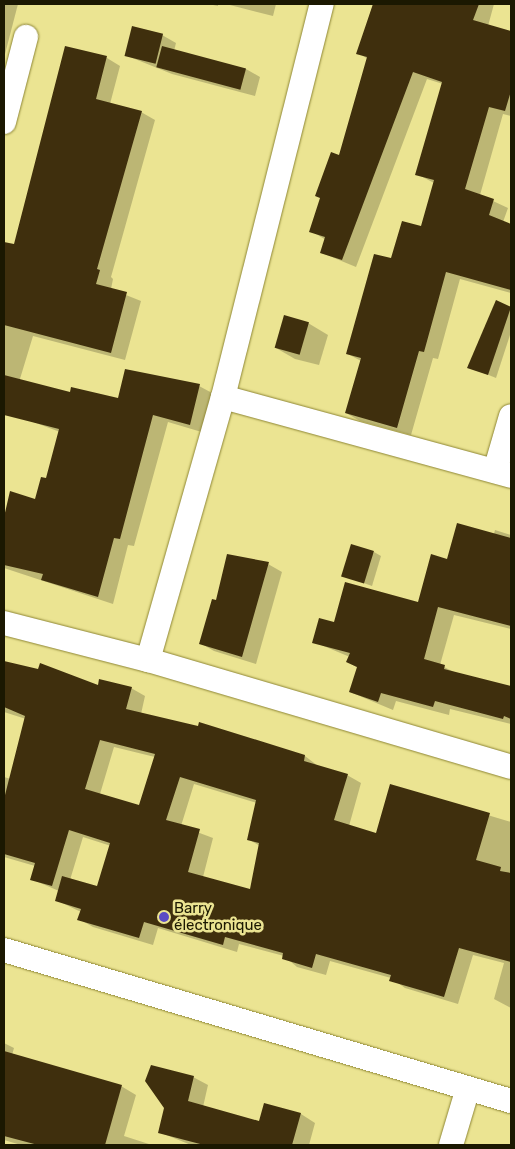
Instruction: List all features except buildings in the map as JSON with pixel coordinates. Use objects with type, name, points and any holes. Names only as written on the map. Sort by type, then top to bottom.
[{"type":"street","points":[[148,660],[223,397],[322,4]]},
{"type":"street","points":[[4,122],[26,37]]},
{"type":"street","points":[[223,397],[503,473],[511,416]]},
{"type":"street","points":[[4,623],[148,660],[511,767]]},
{"type":"street","points":[[4,950],[511,1101]]},
{"type":"street","points":[[451,1145],[468,1088]]},
{"type":"place","name":"Barry électronique","points":[[164,917]]}]
